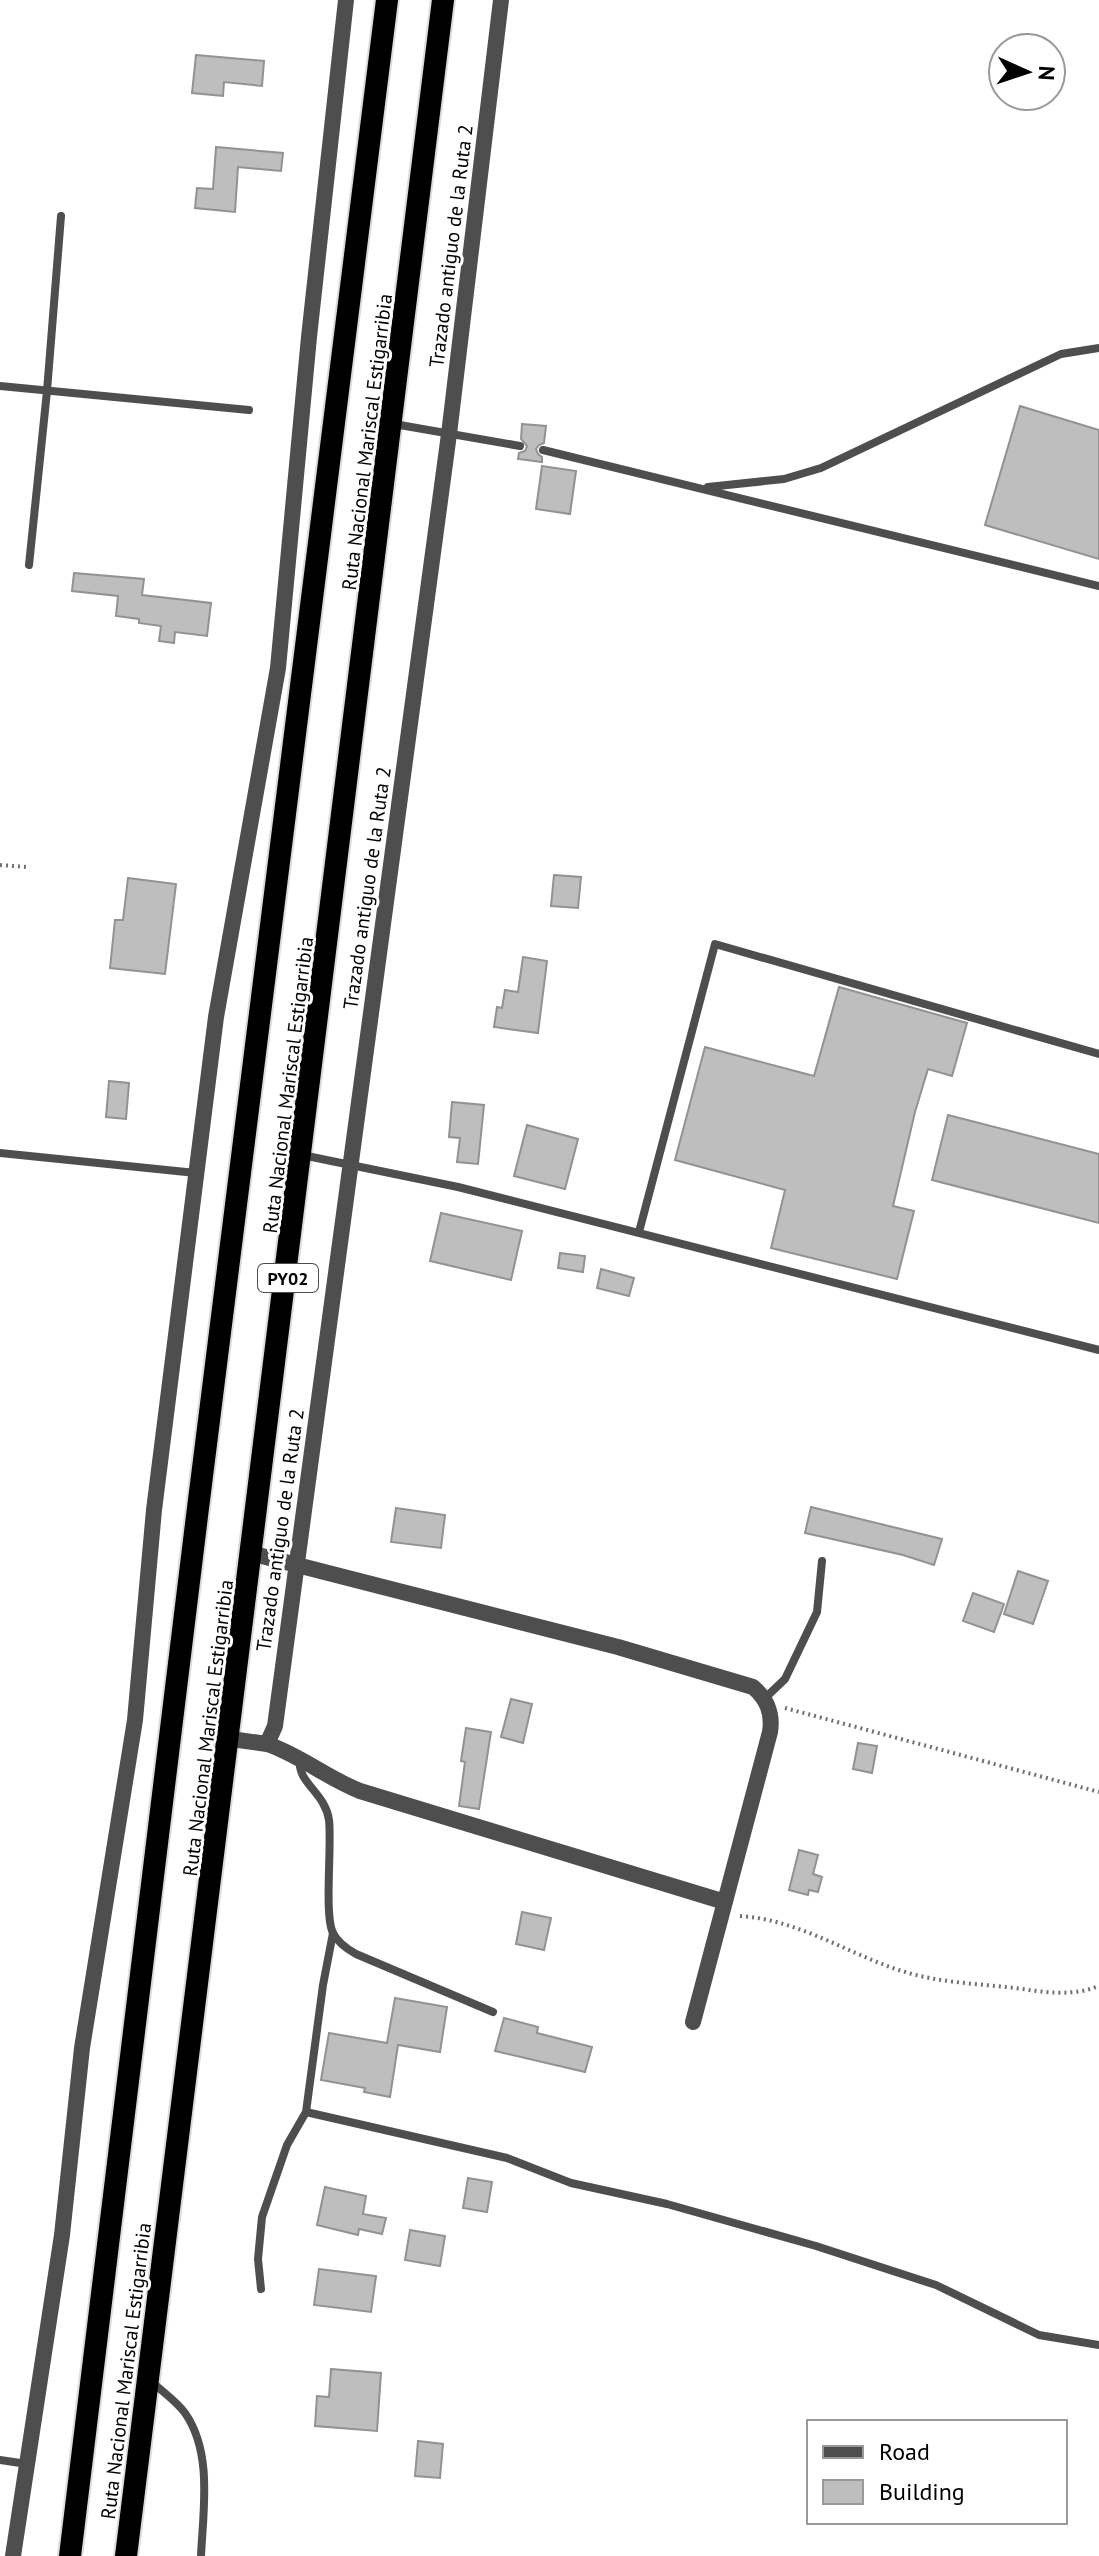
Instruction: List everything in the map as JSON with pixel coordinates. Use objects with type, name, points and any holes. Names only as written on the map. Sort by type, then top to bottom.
[{"type":"highway","name":"Ruta Nacional Mariscal Estigarribia","points":[[70,2556],[387,0]]},
{"type":"highway","name":"Ruta Nacional Mariscal Estigarribia","points":[[126,2556],[254,1554],[443,0]]},
{"type":"street","points":[[13,2556],[62,2235],[82,2048],[135,1720],[154,1510],[216,1017],[278,668],[307,353],[346,0]]},
{"type":"street","name":"Trazado antiguo de la Ruta 2","points":[[267,1744],[275,1726],[294,1565],[449,434],[501,0]]},
{"type":"street","points":[[254,1554],[618,1647],[753,1687],[766,1701],[770,1712],[770,1732],[693,2022]]},
{"type":"street","points":[[231,1739],[267,1744],[291,1752],[342,1784],[369,1795],[723,1908]]},
{"type":"lane","points":[[29,565],[61,216]]},
{"type":"lane","points":[[698,488],[784,479],[821,468],[1061,354],[1099,348]]},
{"type":"lane","points":[[0,386],[249,410]]},
{"type":"lane","points":[[393,424],[520,446]]},
{"type":"lane","points":[[543,450],[1099,586]]},
{"type":"lane","points":[[639,1232],[715,944],[1099,1054]]},
{"type":"lane","points":[[0,1153],[197,1173]]},
{"type":"lane","points":[[303,1155],[458,1187],[1099,1350]]},
{"type":"lane","points":[[766,1701],[785,1679],[817,1612],[822,1561]]},
{"type":"lane","points":[[300,1759],[302,1777],[322,1799],[329,1817],[330,1923],[333,1933],[356,1954],[493,2012]]},
{"type":"lane","points":[[261,2289],[258,2259],[262,2217],[287,2145],[306,2112],[333,1933]]},
{"type":"lane","points":[[306,2112],[507,2158],[571,2183],[667,2204],[816,2246],[936,2285],[1039,2335],[1099,2345]]},
{"type":"lane","points":[[149,2379],[185,2413],[201,2450],[204,2497],[201,2556]]},
{"type":"lane","points":[[0,2460],[28,2464]]},
{"type":"path","points":[[0,865],[26,867]]},
{"type":"path","points":[[766,1701],[1099,1792]]},
{"type":"path","points":[[723,1908],[772,1920],[911,1974],[1055,1993],[1084,1992],[1099,1986]]},
{"type":"building","points":[[196,55],[264,61],[262,86],[224,82],[223,96],[192,93]]},
{"type":"building","points":[[216,147],[283,153],[281,171],[238,167],[235,212],[195,208],[197,188],[213,189]]},
{"type":"building","points":[[1020,406],[1099,430],[1099,559],[985,525]]},
{"type":"building","points":[[522,424],[546,426],[544,443],[536,449],[542,462],[518,459],[519,453],[525,451],[527,446],[521,439]]},
{"type":"building","points":[[542,466],[576,471],[570,514],[536,509]]},
{"type":"building","points":[[74,573],[144,579],[142,595],[211,603],[207,636],[175,632],[174,643],[159,641],[161,626],[116,616],[118,596],[72,591]]},
{"type":"building","points":[[554,875],[581,877],[578,908],[551,906]]},
{"type":"building","points":[[128,878],[176,884],[165,974],[110,968],[115,920],[123,920]]},
{"type":"building","points":[[523,957],[547,961],[538,1033],[494,1027],[497,1007],[502,1008],[505,990],[518,992]]},
{"type":"building","points":[[839,987],[967,1023],[952,1076],[928,1069],[915,1112],[893,1206],[914,1211],[897,1279],[771,1248],[785,1190],[675,1160],[705,1047],[814,1076]]},
{"type":"building","points":[[109,1081],[129,1083],[126,1119],[106,1117]]},
{"type":"building","points":[[452,1102],[484,1105],[478,1164],[457,1162],[460,1138],[449,1137]]},
{"type":"building","points":[[948,1115],[1099,1154],[1099,1223],[932,1180]]},
{"type":"building","points":[[527,1125],[578,1139],[565,1189],[514,1176]]},
{"type":"building","points":[[441,1213],[522,1231],[511,1280],[430,1261]]},
{"type":"building","points":[[560,1253],[585,1256],[583,1272],[558,1268]]},
{"type":"building","points":[[601,1269],[634,1278],[629,1296],[597,1288]]},
{"type":"building","points":[[811,1507],[942,1539],[934,1565],[805,1533]]},
{"type":"building","points":[[396,1508],[445,1515],[441,1548],[391,1542]]},
{"type":"building","points":[[1018,1571],[1048,1581],[1033,1624],[1004,1614]]},
{"type":"building","points":[[973,1593],[1004,1604],[994,1632],[963,1621]]},
{"type":"building","points":[[511,1699],[532,1704],[523,1743],[501,1737]]},
{"type":"building","points":[[466,1728],[491,1732],[479,1809],[459,1806]]},
{"type":"building","points":[[858,1743],[877,1746],[872,1773],[853,1769]]},
{"type":"building","points":[[799,1850],[818,1855],[813,1874],[822,1877],[818,1892],[809,1890],[808,1895],[789,1890]]},
{"type":"building","points":[[522,1912],[551,1918],[544,1950],[516,1944]]},
{"type":"building","points":[[395,1998],[447,2007],[440,2052],[398,2045],[390,2097],[364,2092],[365,2088],[321,2080],[329,2033],[387,2043]]},
{"type":"building","points":[[504,2018],[538,2027],[537,2033],[592,2047],[585,2072],[495,2051]]},
{"type":"building","points":[[468,2178],[492,2182],[487,2212],[463,2208]]},
{"type":"building","points":[[325,2187],[366,2196],[363,2214],[386,2218],[382,2234],[359,2229],[358,2235],[317,2225]]},
{"type":"building","points":[[410,2230],[445,2236],[440,2266],[405,2260]]},
{"type":"building","points":[[319,2269],[376,2276],[371,2312],[314,2305]]},
{"type":"building","points":[[331,2369],[381,2373],[377,2431],[315,2426],[317,2396],[329,2397]]},
{"type":"building","points":[[418,2441],[443,2444],[440,2478],[415,2476]]}]
